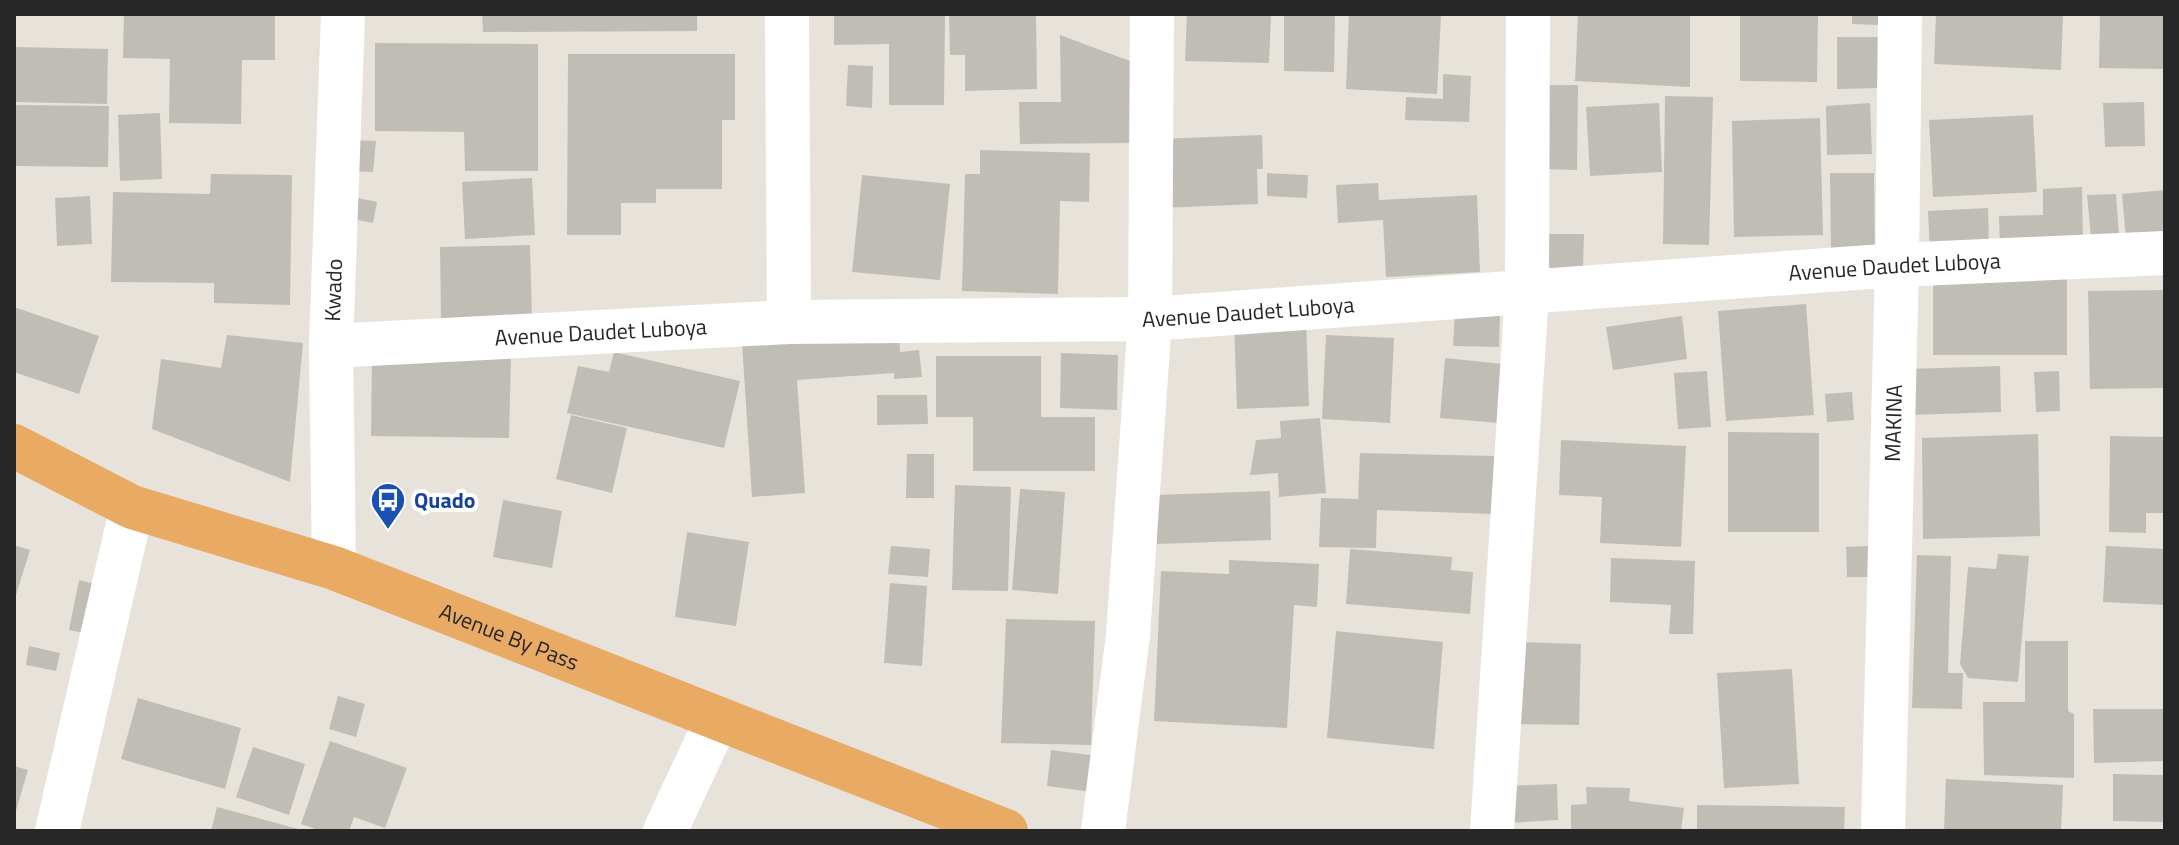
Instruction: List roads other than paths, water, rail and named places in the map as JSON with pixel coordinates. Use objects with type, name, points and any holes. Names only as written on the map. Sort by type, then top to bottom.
[{"type":"highway","name":"Avenue By Pass","points":[[14,446],[132,507],[334,568],[980,827]]},
{"type":"street","name":"Kwado","points":[[334,568],[331,346],[343,14]]},
{"type":"street","points":[[787,14],[789,322]]},
{"type":"street","points":[[1103,831],[1128,635],[1150,319],[1152,14]]},
{"type":"street","points":[[1492,831],[1527,293],[1528,14]]},
{"type":"street","name":"MAKINA","points":[[1883,831],[1900,14]]},
{"type":"street","name":"Avenue Daudet Luboya","points":[[331,346],[789,322],[1150,319],[1897,265],[2165,253]]},
{"type":"street","points":[[57,831],[132,507]]},
{"type":"street","points":[[665,831],[717,720]]},
{"type":"place","name":"Quado","points":[[388,531]]}]
